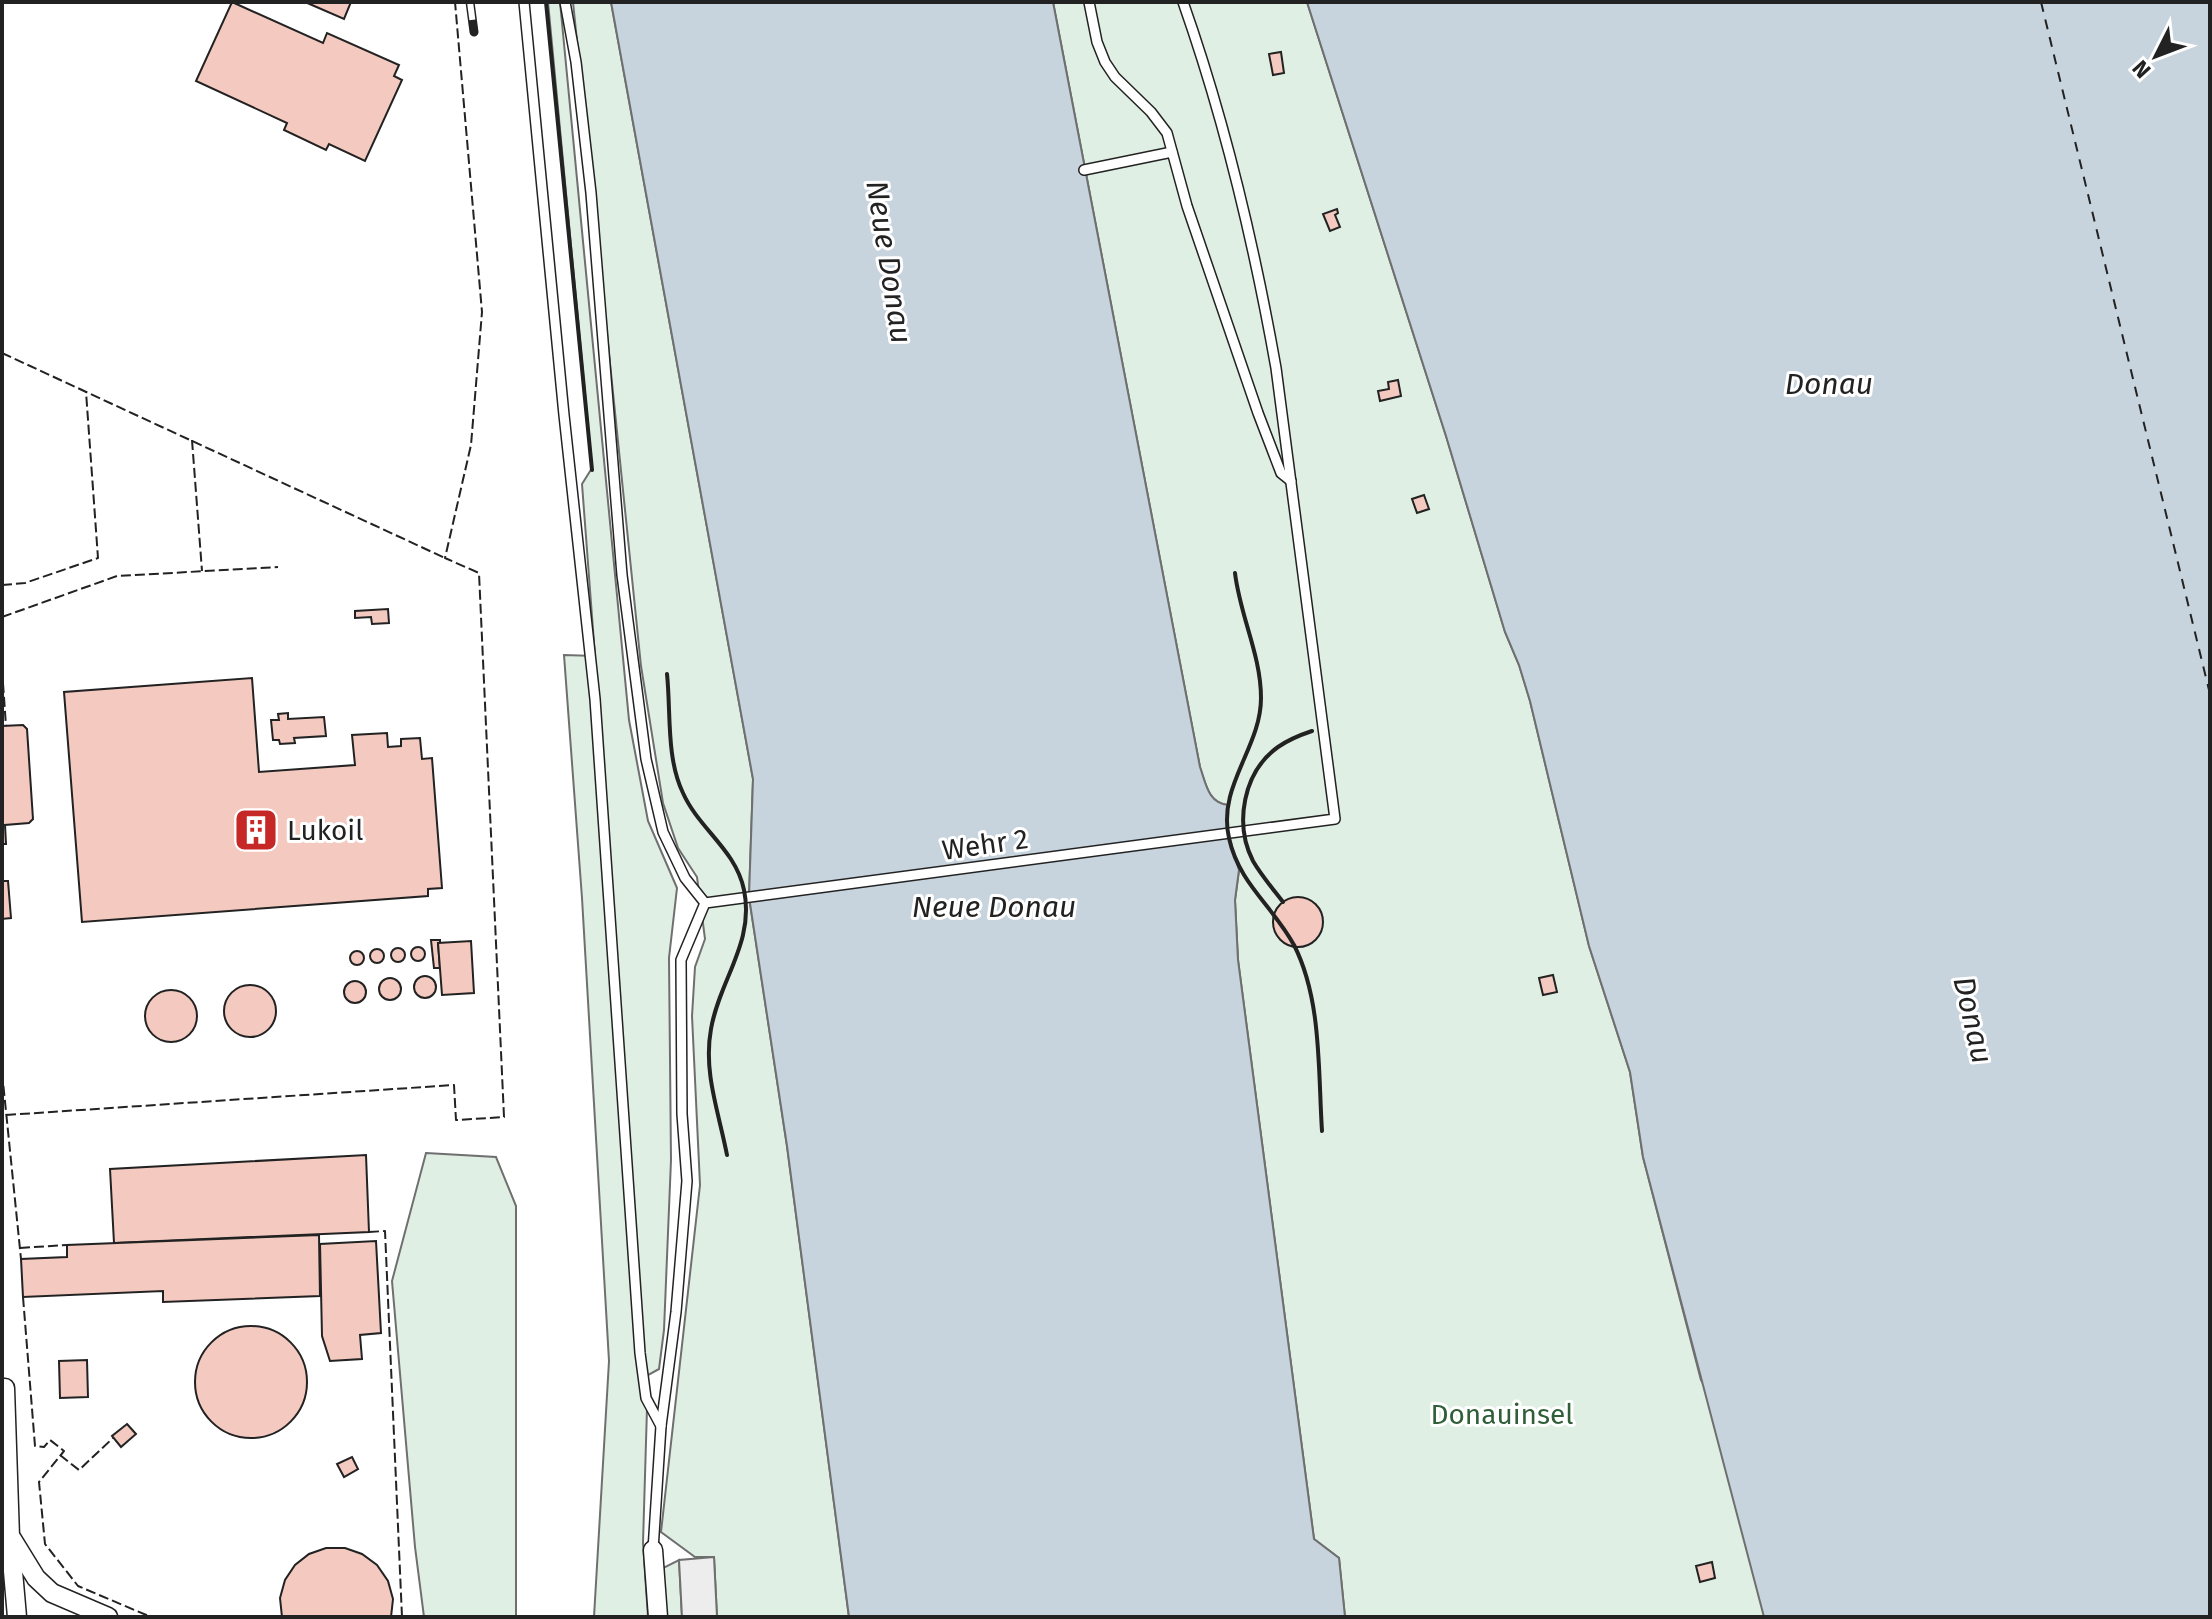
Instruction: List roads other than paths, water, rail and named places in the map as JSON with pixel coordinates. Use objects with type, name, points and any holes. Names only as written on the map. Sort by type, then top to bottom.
[{"type":"street","points":[[5,1388],[6,1546],[17,1617]]},
{"type":"street","points":[[6,1546],[52,1593],[108,1617]]},
{"type":"street","points":[[653,1550],[658,1617]]},
{"type":"lane","points":[[524,2],[595,699],[640,1353],[646,1398],[661,1426]]},
{"type":"lane","points":[[565,2],[576,62],[591,193],[622,575],[646,759],[663,832],[685,878],[705,903],[681,960],[682,1114],[687,1181],[676,1312],[661,1426],[653,1550]]},
{"type":"lane","points":[[1089,2],[1097,42],[1105,62],[1167,133],[1187,206],[1258,413],[1281,473],[1291,481]]},
{"type":"lane","points":[[1183,2],[1202,55],[1251,240],[1276,368],[1291,481]]},
{"type":"lane","points":[[1084,170],[1172,152]]},
{"type":"lane","name":"Wehr 2","points":[[705,903],[1335,819],[1291,481]]},
{"type":"water","name":"Neue Donau","points":[[611,2],[1053,2],[1200,767],[1212,797],[1228,805],[1228,834],[1239,870],[1235,900],[1238,960],[1314,1539],[1339,1558],[1345,1617],[849,1617],[787,1146],[749,897],[753,779]]},
{"type":"water","name":"Donau","points":[[1307,2],[2210,2],[2210,1617],[1764,1617],[1643,1157],[1630,1072],[1589,946],[1530,701],[1505,632],[1446,436]]},
{"type":"railway","points":[[470,2],[474,32]]},
{"type":"place","name":"Lukoil","points":[[256,830]]},
{"type":"park label","name":"Donauinsel","points":[[1502,1414]]}]
